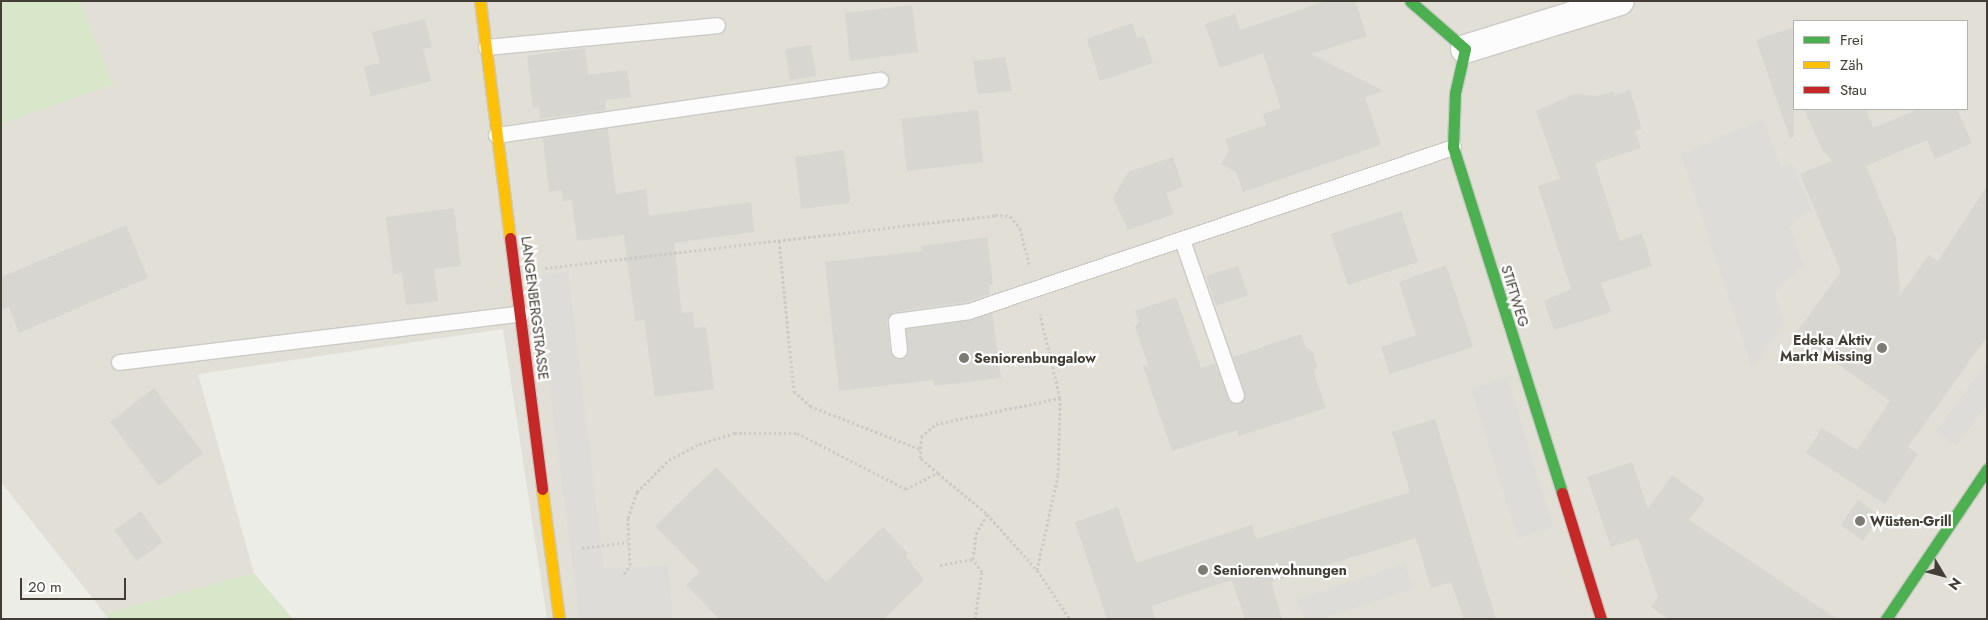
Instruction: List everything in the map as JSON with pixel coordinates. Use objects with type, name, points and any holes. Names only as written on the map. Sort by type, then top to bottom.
[{"type":"street","name":"LANGENBERGSTRASSE","points":[[480,1],[559,619]]},
{"type":"street","points":[[1410,1],[1465,49],[1620,1]]},
{"type":"street","name":"STIFTWEG","points":[[1465,49],[1455,93],[1453,148],[1601,619]]},
{"type":"street","points":[[1886,619],[1987,469]]},
{"type":"lane","points":[[486,47],[717,25]]},
{"type":"lane","points":[[496,135],[880,80]]},
{"type":"lane","points":[[899,350],[896,321],[969,311],[1453,148]]},
{"type":"lane","points":[[1182,240],[1236,395]]},
{"type":"lane","points":[[119,362],[521,313]]},
{"type":"path","points":[[516,271],[995,215],[1010,216],[1020,228],[1060,398],[1058,475],[1037,570]]},
{"type":"path","points":[[779,241],[794,391],[810,406],[920,449]]},
{"type":"path","points":[[1060,398],[936,424],[921,437],[920,458],[987,514],[1037,570],[1070,619]]},
{"type":"path","points":[[624,574],[630,565],[628,518],[637,492],[669,460],[699,444],[734,433],[797,434],[906,489],[938,472]]},
{"type":"path","points":[[975,619],[982,572],[973,559],[976,534],[987,514]]},
{"type":"path","points":[[551,553],[628,542]]},
{"type":"path","points":[[940,565],[973,559]]},
{"type":"shaded area","points":[[79,1],[1987,1],[1987,619],[547,619],[503,329],[198,374],[254,573],[105,614],[1,482],[1,124],[113,84]]},
{"type":"shaded area","points":[[1763,119],[1781,168],[1792,164],[1811,209],[1789,226],[1804,264],[1775,292],[1784,323],[1752,369],[1681,154]]},
{"type":"shaded area","points":[[568,272],[604,569],[668,565],[673,619],[580,619],[535,277]]},
{"type":"shaded area","points":[[1987,362],[1987,405],[1956,446],[1936,432]]},
{"type":"shaded area","points":[[1507,377],[1553,527],[1518,538],[1471,389]]},
{"type":"shaded area","points":[[1405,564],[1413,589],[1321,619],[1304,619],[1297,599]]},
{"type":"green space","points":[[1,1],[79,1],[113,84],[1,124]]},
{"type":"green space","points":[[254,573],[293,619],[109,619],[105,614]]},
{"type":"building","points":[[1326,1],[1355,1],[1367,36],[1311,54],[1384,91],[1365,97],[1381,145],[1243,192],[1236,172],[1221,164],[1229,150],[1225,139],[1266,125],[1263,114],[1281,108],[1263,53],[1220,68],[1205,24],[1235,14],[1240,30]]},
{"type":"building","points":[[912,5],[918,52],[850,61],[845,13]]},
{"type":"building","points":[[425,19],[432,47],[423,49],[431,81],[371,96],[364,67],[380,63],[372,32]]},
{"type":"building","points":[[1132,23],[1137,38],[1144,36],[1153,63],[1100,81],[1087,39]]},
{"type":"building","points":[[1793,27],[1794,137],[1790,138],[1756,40]]},
{"type":"building","points":[[811,45],[816,76],[790,80],[785,49]]},
{"type":"building","points":[[585,48],[588,75],[627,70],[631,97],[605,100],[606,110],[540,119],[539,107],[533,108],[527,56]]},
{"type":"building","points":[[1005,57],[1012,91],[978,94],[973,61]]},
{"type":"building","points":[[1630,90],[1642,129],[1635,131],[1641,148],[1595,163],[1620,241],[1642,233],[1652,266],[1601,283],[1611,312],[1554,330],[1544,301],[1571,289],[1538,186],[1560,179],[1536,111],[1574,94],[1599,96],[1613,91],[1615,96]]},
{"type":"building","points":[[978,110],[983,162],[907,171],[901,119]]},
{"type":"building","points":[[1804,110],[1866,110],[1873,128],[1917,110],[1957,110],[1972,143],[1935,159],[1927,140],[1866,166],[1896,238],[1900,295],[1929,255],[1938,261],[1987,186],[1987,337],[1908,447],[1918,454],[1885,504],[1806,453],[1822,428],[1857,450],[1890,401],[1795,334],[1841,272],[1800,174],[1832,161],[1822,149]]},
{"type":"building","points":[[608,128],[616,194],[646,189],[649,216],[751,202],[754,232],[674,243],[682,313],[693,312],[695,328],[706,327],[714,389],[655,397],[644,320],[635,321],[624,235],[577,241],[572,200],[563,201],[562,190],[549,192],[543,138]]},
{"type":"building","points":[[844,150],[850,203],[801,209],[795,157]]},
{"type":"building","points":[[1173,157],[1183,187],[1166,193],[1174,214],[1128,230],[1113,198],[1128,172]]},
{"type":"building","points":[[454,208],[461,266],[434,269],[438,301],[406,305],[402,273],[393,274],[386,217]]},
{"type":"building","points":[[1401,211],[1418,262],[1348,285],[1331,234]]},
{"type":"building","points":[[126,225],[148,278],[19,333],[9,307],[1,310],[1,277]]},
{"type":"building","points":[[987,237],[993,285],[989,285],[990,294],[967,302],[894,312],[887,322],[890,351],[899,359],[908,353],[906,329],[970,320],[992,313],[1001,378],[934,386],[933,380],[839,391],[825,262],[922,251],[921,246]]},
{"type":"building","points":[[1446,265],[1473,347],[1390,374],[1381,347],[1416,335],[1399,282]]},
{"type":"building","points":[[1238,266],[1248,295],[1216,306],[1206,276]]},
{"type":"building","points":[[1176,297],[1201,368],[1215,363],[1230,402],[1240,404],[1245,396],[1233,357],[1301,334],[1306,348],[1313,352],[1317,366],[1314,373],[1326,408],[1239,436],[1237,430],[1172,451],[1143,366],[1148,365],[1135,327],[1139,322],[1135,311]]},
{"type":"building","points":[[154,388],[203,453],[159,486],[110,422]]},
{"type":"building","points":[[1435,419],[1496,619],[1464,619],[1451,582],[1431,588],[1416,538],[1271,582],[1282,619],[1245,619],[1232,580],[1151,606],[1155,619],[1107,619],[1075,522],[1118,507],[1136,563],[1252,525],[1256,539],[1410,492],[1392,432]]},
{"type":"building","points":[[1632,462],[1648,509],[1672,475],[1705,499],[1689,520],[1837,619],[1668,619],[1651,607],[1658,597],[1638,538],[1611,547],[1587,477]]},
{"type":"building","points":[[716,467],[826,582],[883,527],[908,553],[905,555],[924,580],[884,619],[719,619],[686,585],[700,572],[655,526]]},
{"type":"building","name":"Wüsten-Grill","points":[[1858,500],[1880,516],[1863,541],[1841,525]]},
{"type":"building","points":[[141,511],[163,542],[137,561],[114,530]]},
{"type":"traffic: fast","points":[[1410,1],[1465,49],[1455,93],[1453,147],[1562,493]]},
{"type":"traffic: fast","points":[[1886,619],[1987,469]]},
{"type":"traffic: slow","points":[[480,1],[510,238]]},
{"type":"traffic: slow","points":[[542,489],[559,619]]},
{"type":"traffic: jam","points":[[510,238],[542,489]]},
{"type":"traffic: jam","points":[[1562,493],[1601,619]]},
{"type":"place","name":"Edeka Aktiv Markt Missing","points":[[1882,348]]},
{"type":"place","name":"Seniorenbungalow","points":[[964,358]]},
{"type":"place","name":"Wüsten-Grill","points":[[1860,521]]},
{"type":"place","name":"Seniorenwohnungen","points":[[1203,570]]}]
